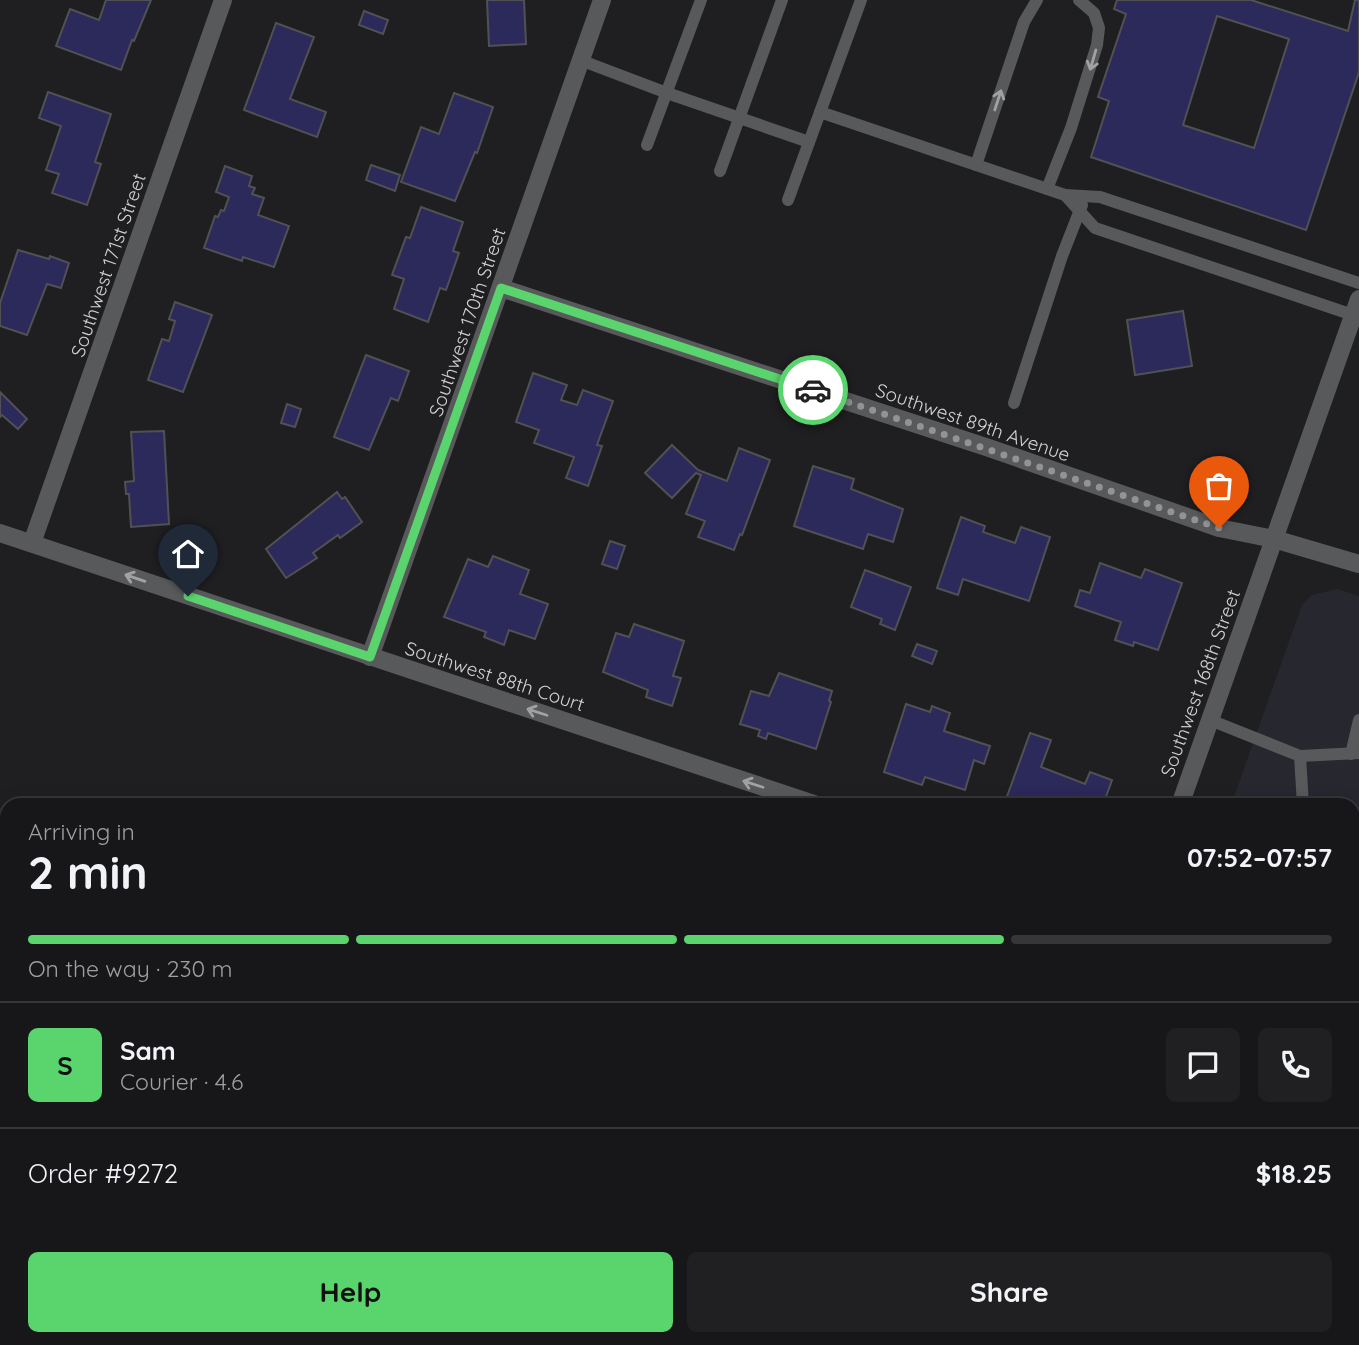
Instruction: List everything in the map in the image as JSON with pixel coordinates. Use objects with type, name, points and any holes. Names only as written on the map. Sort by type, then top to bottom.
[{"type":"street","name":"Southwest 171st Street","points":[[32,543],[223,0]]},
{"type":"street","name":"Southwest 170th Street","points":[[370,657],[602,0]]},
{"type":"street","name":"Southwest 89th Avenue","points":[[501,288],[989,448],[1219,528],[1274,539],[1359,564]]},
{"type":"street","name":"Southwest 168th Street","points":[[1185,798],[1356,307]]},
{"type":"street","name":"Southwest 88th Court","points":[[0,533],[796,798]]},
{"type":"lane","points":[[647,145],[701,0]]},
{"type":"lane","points":[[720,171],[782,0]]},
{"type":"lane","points":[[788,200],[861,0]]},
{"type":"lane","points":[[976,165],[1024,22],[1038,0]]},
{"type":"lane","points":[[1047,189],[1071,128],[1097,45],[1099,28],[1094,13],[1079,0]]},
{"type":"lane","points":[[580,60],[809,142]]},
{"type":"lane","points":[[820,112],[1065,195],[1100,197],[1359,283]]},
{"type":"lane","points":[[1065,195],[1095,228],[1356,307]]},
{"type":"lane","points":[[1014,403],[1062,256],[1085,196]]},
{"type":"lane","points":[[1210,720],[1300,756],[1355,753],[1359,720]]},
{"type":"lane","points":[[1300,756],[1303,798]]},
{"type":"shaded area","points":[[1337,589],[1359,596],[1359,798],[1233,798],[1302,605],[1312,595]]},
{"type":"building","points":[[106,0],[151,0],[121,70],[56,46],[70,9],[99,20]]},
{"type":"building","points":[[487,0],[524,0],[526,44],[489,46]]},
{"type":"building","points":[[1117,0],[1251,0],[1348,31],[1355,0],[1359,0],[1359,72],[1306,230],[1091,157],[1109,101],[1098,97],[1126,14],[1114,9]],"holes":[[[1217,16],[1289,39],[1254,148],[1183,125]]]},
{"type":"building","points":[[364,11],[388,20],[383,34],[359,25]]},
{"type":"building","points":[[276,23],[314,37],[290,99],[326,112],[317,137],[244,110]]},
{"type":"building","points":[[48,92],[111,114],[95,162],[101,164],[87,205],[52,193],[59,174],[46,170],[61,126],[39,118]]},
{"type":"building","points":[[454,93],[493,107],[477,153],[475,152],[455,201],[401,182],[421,127],[439,134]]},
{"type":"building","points":[[371,165],[400,175],[395,191],[366,180]]},
{"type":"building","points":[[225,166],[252,176],[249,186],[255,188],[252,194],[264,198],[258,215],[289,226],[274,267],[243,257],[242,261],[204,248],[215,216],[218,217],[221,210],[224,211],[229,197],[216,192]]},
{"type":"building","points":[[421,207],[463,222],[453,251],[459,253],[446,290],[440,288],[428,322],[394,309],[404,279],[392,275]]},
{"type":"building","points":[[18,250],[69,263],[61,288],[47,284],[27,335],[0,326],[0,303]]},
{"type":"building","points":[[175,302],[212,315],[183,392],[148,380],[162,339],[169,341],[175,321],[169,319]]},
{"type":"building","points":[[1183,311],[1192,366],[1135,375],[1127,320]]},
{"type":"building","points":[[366,355],[409,371],[398,401],[391,398],[369,450],[334,437]]},
{"type":"building","points":[[533,373],[567,385],[561,400],[577,405],[583,390],[613,401],[597,445],[602,446],[588,486],[566,478],[574,457],[534,443],[539,430],[516,422]]},
{"type":"building","points":[[0,392],[27,419],[18,429],[2,415],[0,417]]},
{"type":"building","points":[[287,404],[301,409],[295,427],[281,423]]},
{"type":"building","points":[[164,431],[169,524],[131,527],[129,494],[126,494],[125,482],[134,481],[131,432]]},
{"type":"building","points":[[672,445],[698,470],[727,481],[739,448],[770,460],[734,550],[698,537],[705,521],[686,514],[701,475],[696,473],[672,498],[645,473]]},
{"type":"building","points":[[813,466],[854,479],[851,489],[903,509],[893,542],[868,534],[863,549],[794,526]]},
{"type":"building","points":[[337,492],[342,499],[345,497],[362,522],[313,553],[317,558],[286,578],[266,549]]},
{"type":"building","points":[[961,517],[985,526],[983,532],[1015,543],[1021,527],[1050,537],[1029,601],[963,579],[958,595],[937,588]]},
{"type":"building","points":[[610,541],[625,546],[617,569],[602,564]]},
{"type":"building","points":[[493,556],[529,570],[520,594],[548,604],[535,639],[509,630],[504,645],[484,637],[486,632],[444,617],[468,559],[488,567]]},
{"type":"building","points":[[1100,563],[1141,578],[1145,569],[1182,583],[1158,650],[1134,642],[1133,646],[1115,640],[1121,622],[1075,606],[1080,590],[1090,593]]},
{"type":"building","points":[[865,570],[911,587],[895,630],[880,624],[882,619],[851,607]]},
{"type":"building","points":[[634,624],[684,641],[673,676],[681,678],[672,706],[646,697],[648,690],[603,672],[616,633],[629,637]]},
{"type":"building","points":[[917,644],[937,651],[932,664],[912,656]]},
{"type":"building","points":[[779,673],[832,691],[816,749],[768,733],[766,739],[758,736],[760,730],[740,724],[751,691],[769,696]]},
{"type":"building","points":[[906,704],[930,712],[932,706],[950,713],[944,731],[990,746],[984,764],[974,760],[965,790],[925,777],[922,785],[884,772]]},
{"type":"building","points":[[1030,733],[1051,740],[1041,767],[1085,784],[1090,772],[1112,780],[1106,798],[1006,798]]},
{"type":"way so far","points":[[813,390],[1219,528]]},
{"type":"route","points":[[188,596],[370,657],[501,288],[813,390]]}]
